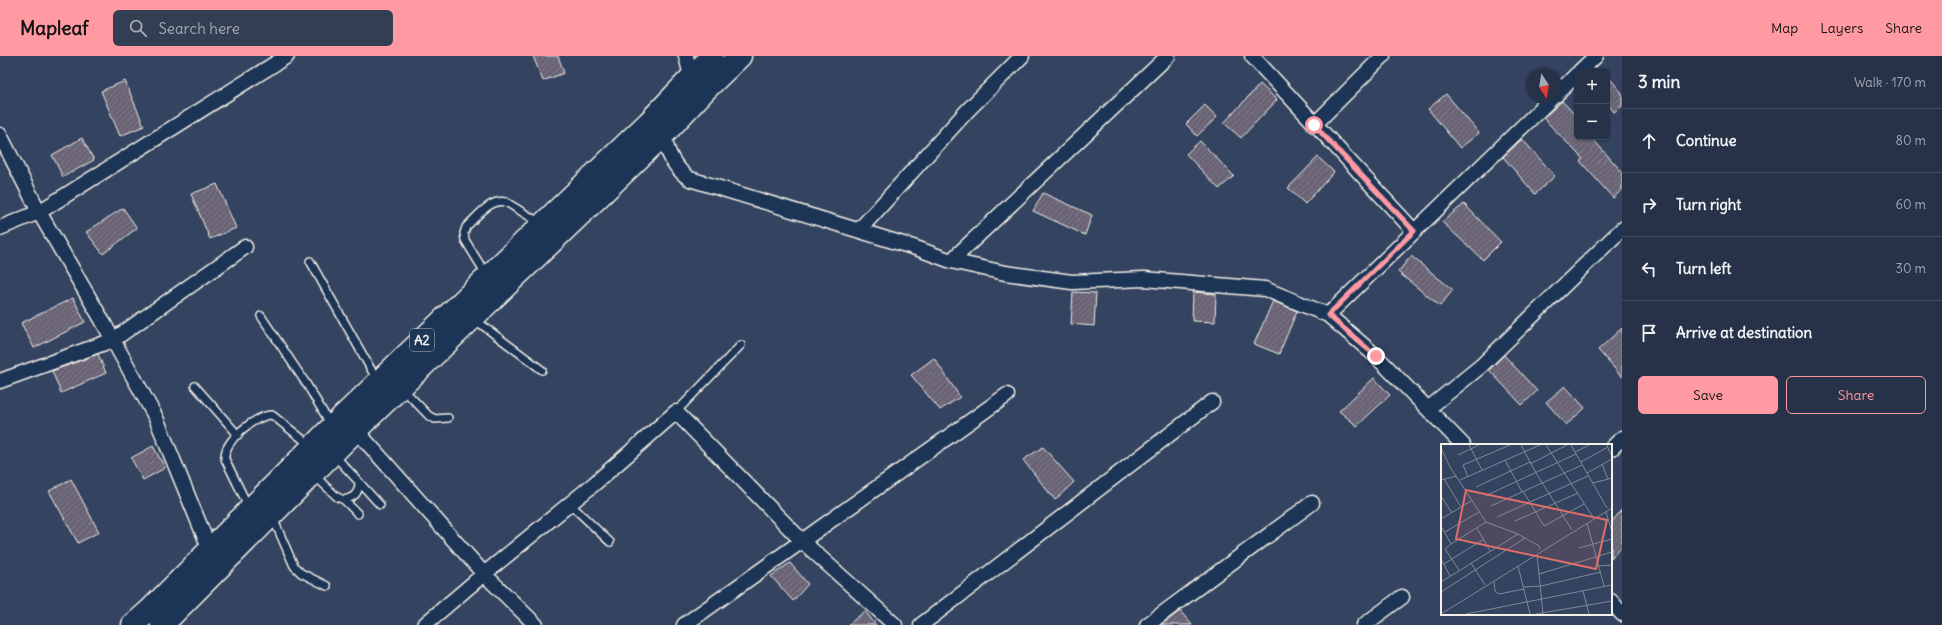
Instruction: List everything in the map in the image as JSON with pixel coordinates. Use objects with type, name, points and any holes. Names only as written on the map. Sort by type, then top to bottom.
[{"type":"highway","name":"A2","points":[[133,625],[150,610],[378,382],[649,122],[689,66],[712,56]]},
{"type":"highway","name":"A2","points":[[164,624],[356,430],[664,134],[707,88],[740,56]]},
{"type":"street","points":[[0,228],[39,212],[287,56]]},
{"type":"street","points":[[858,230],[967,110],[1022,56]]},
{"type":"street","points":[[951,262],[1168,56]]},
{"type":"street","points":[[1252,56],[1314,125],[1414,231]]},
{"type":"street","points":[[1314,125],[1383,56]]},
{"type":"street","points":[[1583,68],[1596,56]]},
{"type":"street","points":[[1562,89],[1574,77]]},
{"type":"street","points":[[1328,315],[1546,104]]},
{"type":"street","points":[[664,134],[665,144],[680,173],[690,179],[916,248],[951,262],[1005,273],[1072,282],[1144,279],[1265,289],[1328,315],[1376,356],[1429,408],[1462,444]]},
{"type":"street","points":[[0,135],[39,212],[156,418],[210,550]]},
{"type":"street","points":[[1429,408],[1481,366],[1622,229]]},
{"type":"street","points":[[0,381],[113,340],[245,247]]},
{"type":"street","points":[[684,625],[1007,395]]},
{"type":"street","points":[[921,625],[1212,402]]},
{"type":"street","points":[[424,625],[570,504],[676,412],[802,541],[895,625]]},
{"type":"street","points":[[356,430],[484,574],[536,625]]},
{"type":"street","points":[[1612,448],[1622,438]]},
{"type":"street","points":[[1147,625],[1312,503]]},
{"type":"street","points":[[1364,625],[1402,597]]},
{"type":"street","points":[[1612,603],[1622,614]]},
{"type":"lane","points":[[488,277],[465,240],[464,233],[466,227],[494,202],[501,201],[506,202],[542,224]]},
{"type":"lane","points":[[310,261],[378,382]]},
{"type":"lane","points":[[261,316],[307,385],[332,427]]},
{"type":"lane","points":[[472,318],[542,370]]},
{"type":"lane","points":[[676,412],[741,345]]},
{"type":"lane","points":[[196,386],[238,435]]},
{"type":"lane","points":[[401,387],[429,416],[436,419],[448,418]]},
{"type":"lane","points":[[249,510],[225,459],[224,452],[227,445],[254,420],[264,415],[272,415],[312,447]]},
{"type":"lane","points":[[332,454],[380,505]]},
{"type":"lane","points":[[312,474],[337,497],[344,500],[358,514]]},
{"type":"lane","points":[[344,500],[356,495],[359,489],[358,480]]},
{"type":"lane","points":[[570,504],[610,542]]},
{"type":"lane","points":[[272,514],[294,566],[301,573],[327,586]]},
{"type":"building","points":[[533,56],[558,56],[564,73],[543,81]]},
{"type":"building","points":[[1610,79],[1622,93],[1622,106],[1614,112],[1610,107]]},
{"type":"building","points":[[125,81],[144,126],[120,136],[101,91]]},
{"type":"building","points":[[1260,84],[1277,100],[1241,138],[1224,123]]},
{"type":"building","points":[[1446,94],[1479,133],[1460,148],[1428,109]]},
{"type":"building","points":[[1562,101],[1574,114],[1574,140],[1594,140],[1622,172],[1622,190],[1613,198],[1580,161],[1583,159],[1543,118],[1559,104],[1562,104]]},
{"type":"building","points":[[1205,105],[1217,117],[1197,136],[1186,124]]},
{"type":"building","points":[[82,138],[94,160],[63,177],[52,155]]},
{"type":"building","points":[[1522,139],[1555,176],[1535,194],[1503,157]]},
{"type":"building","points":[[1200,141],[1234,176],[1219,189],[1186,154]]},
{"type":"building","points":[[1318,157],[1334,172],[1305,204],[1288,188]]},
{"type":"building","points":[[217,184],[236,228],[210,239],[191,194]]},
{"type":"building","points":[[1043,193],[1092,215],[1085,235],[1033,211]]},
{"type":"building","points":[[1464,204],[1501,242],[1483,260],[1442,222]]},
{"type":"building","points":[[123,208],[137,228],[103,254],[86,232]]},
{"type":"building","points":[[1411,256],[1453,290],[1440,306],[1398,272]]},
{"type":"building","points":[[1073,292],[1096,293],[1094,326],[1071,324]]},
{"type":"building","points":[[1193,292],[1216,294],[1215,322],[1192,321]]},
{"type":"building","points":[[73,298],[85,322],[34,348],[21,323]]},
{"type":"building","points":[[1273,301],[1297,311],[1279,354],[1254,344]]},
{"type":"building","points":[[1622,328],[1622,377],[1598,350]]},
{"type":"building","points":[[98,354],[106,373],[61,393],[52,371]]},
{"type":"building","points":[[1504,355],[1537,391],[1522,405],[1489,370]]},
{"type":"building","points":[[934,358],[960,397],[940,410],[911,375]]},
{"type":"building","points":[[1374,378],[1390,395],[1357,426],[1339,411]]},
{"type":"building","points":[[1565,386],[1585,408],[1566,425],[1546,402]]},
{"type":"building","points":[[153,446],[165,468],[143,480],[131,458]]},
{"type":"building","points":[[1043,447],[1074,482],[1055,500],[1023,460]]},
{"type":"building","points":[[71,479],[99,532],[78,543],[49,491]]},
{"type":"building","points":[[1622,509],[1622,546],[1612,557],[1612,522]]},
{"type":"building","points":[[790,563],[808,584],[793,601],[771,576]]},
{"type":"building","points":[[865,611],[876,625],[848,625]]},
{"type":"building","points":[[1180,611],[1192,625],[1161,625]]},
{"type":"route","points":[[1314,125],[1414,231],[1328,315],[1376,356]]}]
